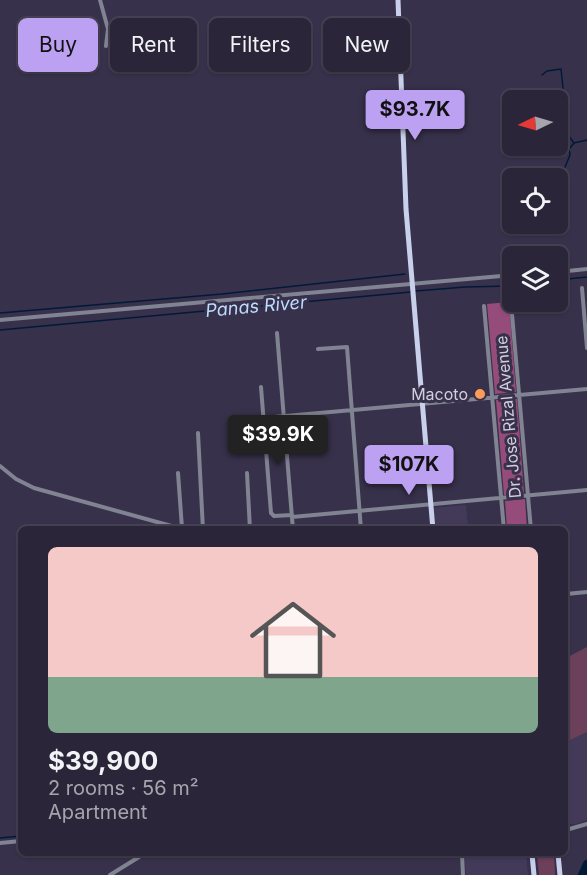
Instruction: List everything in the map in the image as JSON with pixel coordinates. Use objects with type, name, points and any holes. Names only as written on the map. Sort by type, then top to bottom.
[{"type":"main road","points":[[398,0],[412,286],[433,526]]},
{"type":"main road","points":[[532,856],[534,875]]},
{"type":"main road","points":[[558,856],[560,875]]},
{"type":"street","points":[[100,0],[108,30],[106,46]]},
{"type":"street","points":[[568,271],[587,269]]},
{"type":"street","points":[[0,320],[412,286],[502,276]]},
{"type":"street","points":[[582,288],[587,348]]},
{"type":"street","name":"Dr. Jose Rizal Avenue","points":[[484,306],[504,526]]},
{"type":"street","name":"Dr. Jose Rizal Avenue","points":[[512,312],[531,526]]},
{"type":"street","points":[[277,333],[293,526]]},
{"type":"street","points":[[318,349],[347,347],[361,526]]},
{"type":"street","points":[[261,387],[271,513],[274,516],[360,511],[587,490]]},
{"type":"street","points":[[263,418],[587,388]]},
{"type":"street","points":[[198,433],[203,526]]},
{"type":"street","points":[[0,466],[16,479],[34,488],[173,526]]},
{"type":"street","points":[[178,473],[184,526]]},
{"type":"street","points":[[247,473],[250,526]]},
{"type":"street","points":[[568,594],[587,592]]},
{"type":"street","points":[[568,829],[587,824]]},
{"type":"street","points":[[0,843],[18,841]]},
{"type":"street","points":[[110,875],[139,856]]},
{"type":"street","points":[[462,856],[463,875]]},
{"type":"shaded area","points":[[502,303],[502,312],[510,312],[516,392],[495,394],[487,304]]},
{"type":"shaded area","points":[[517,399],[524,493],[504,495],[496,400]]},
{"type":"shaded area","points":[[525,499],[527,526],[507,526],[505,501]]},
{"type":"shaded area","points":[[466,505],[468,526],[436,526],[433,508]]},
{"type":"shaded area","points":[[587,647],[587,732],[568,741],[568,657]]},
{"type":"shaded area","points":[[587,732],[587,820],[576,824],[568,824],[568,741]]},
{"type":"shaded area","points":[[464,856],[526,856],[528,875],[466,875]]},
{"type":"shaded area","points":[[537,856],[554,856],[555,875],[539,875]]},
{"type":"waterway","points":[[542,75],[547,71],[561,69],[568,135],[574,143]]},
{"type":"waterway","points":[[565,168],[570,155],[569,149],[574,143],[587,140]]},
{"type":"waterway","points":[[0,313],[222,294],[405,274]]},
{"type":"waterway","name":"Panas River","points":[[568,279],[587,277]]},
{"type":"waterway","name":"Panas River","points":[[416,291],[502,286]]},
{"type":"waterway","name":"Panas River","points":[[0,330],[411,292]]},
{"type":"waterway","points":[[0,838],[18,836]]},
{"type":"waterway","points":[[582,875],[587,864]]},
{"type":"place","name":"Macoto","points":[[480,394]]}]
